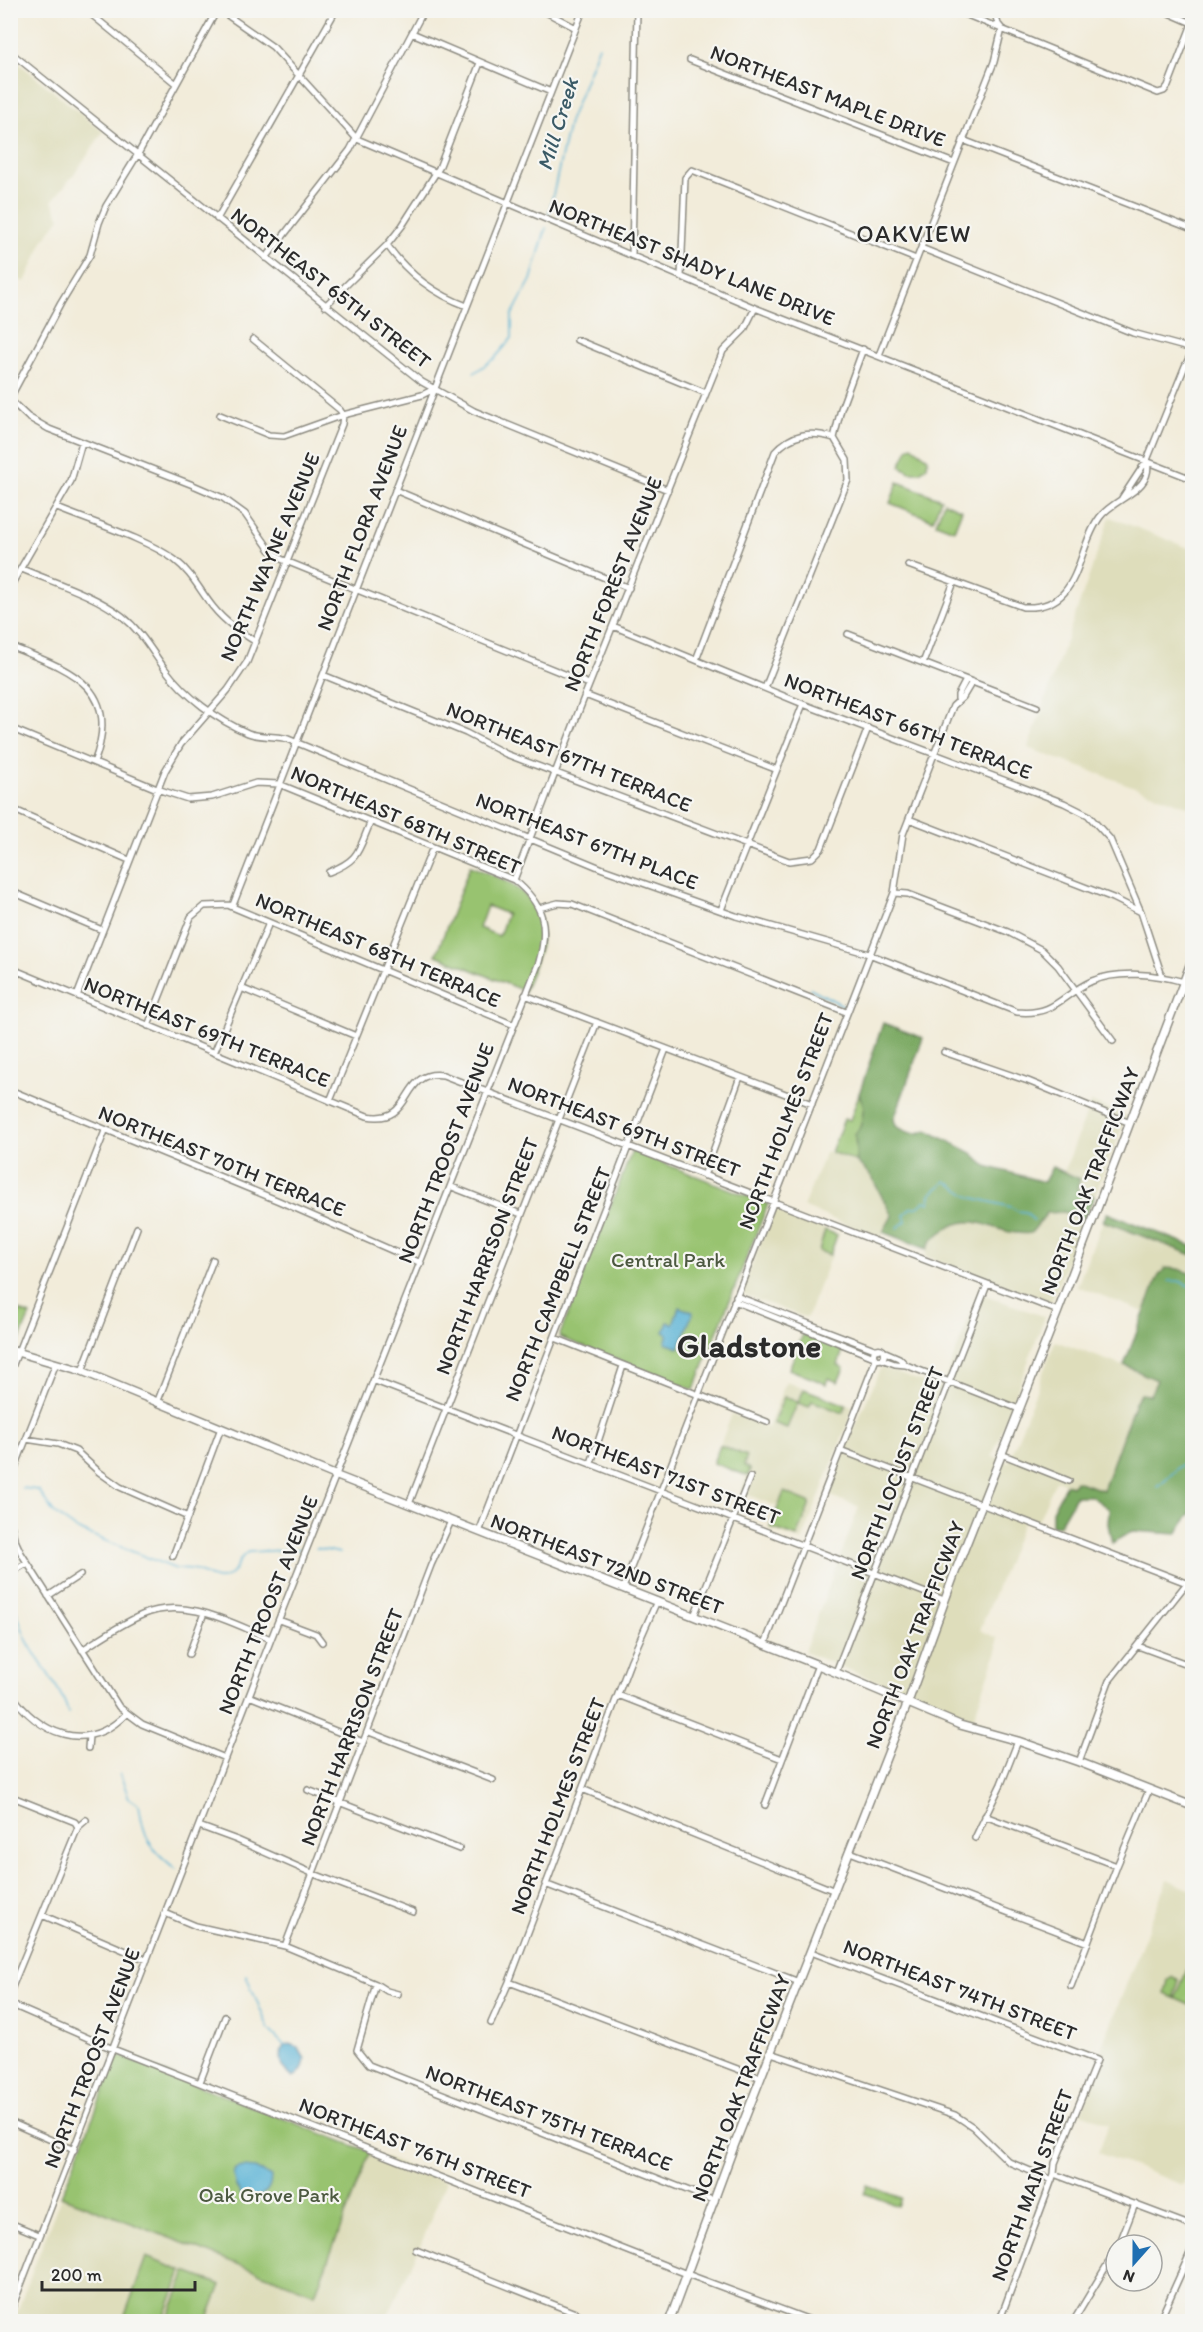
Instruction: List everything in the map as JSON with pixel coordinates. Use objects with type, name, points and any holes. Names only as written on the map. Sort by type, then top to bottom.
[{"type":"main road","name":"NORTH OAK TRAFFICWAY","points":[[669,2322],[761,2078],[908,1702],[944,1600],[1058,1311],[1192,960]]},
{"type":"main road","name":"NORTHEAST 72ND STREET","points":[[10,1350],[81,1371],[337,1476],[819,1665],[960,1725],[1018,1741],[1079,1762],[1192,1806]]},
{"type":"street","points":[[86,10],[175,83]]},
{"type":"street","points":[[219,10],[175,83],[138,154],[102,214],[90,255],[54,315],[10,399],[40,424],[223,498],[244,514],[272,553],[287,561],[589,684]]},
{"type":"street","name":"NORTHEAST SHADY LANE DRIVE","points":[[219,10],[273,47],[357,139],[437,171],[506,203],[755,308],[1192,478]]},
{"type":"street","points":[[217,219],[336,10]]},
{"type":"street","points":[[266,258],[350,150],[424,10]]},
{"type":"street","points":[[542,10],[576,28]]},
{"type":"street","name":"NORTH FLORA AVENUE","points":[[230,906],[583,10]]},
{"type":"street","points":[[632,256],[637,10]]},
{"type":"street","points":[[955,10],[1158,93],[1164,91],[1192,23],[1162,10]]},
{"type":"street","points":[[994,10],[1002,29]]},
{"type":"street","points":[[879,356],[994,62],[1002,29]]},
{"type":"street","points":[[412,33],[551,92]]},
{"type":"street","name":"NORTHEAST 65TH STREET","points":[[10,52],[422,382],[474,411],[668,490]]},
{"type":"street","name":"NORTHEAST MAPLE DRIVE","points":[[690,60],[954,163]]},
{"type":"street","points":[[325,306],[387,245],[402,226],[437,171],[480,63]]},
{"type":"street","name":"NORTHEAST MAPLE DRIVE","points":[[963,140],[1192,229]]},
{"type":"street","points":[[681,277],[685,178],[692,170],[916,259]]},
{"type":"street","points":[[387,245],[423,283],[448,299],[466,306]]},
{"type":"street","points":[[908,565],[1023,607],[1039,606],[1053,602],[1062,596],[1081,562],[1094,525],[1107,509],[1131,495],[1146,476],[1147,460],[1192,350],[1133,333],[921,248]]},
{"type":"street","name":"NORTH FOREST AVENUE","points":[[514,880],[589,684],[723,351],[744,330],[755,308]]},
{"type":"street","points":[[253,339],[340,410],[343,415]]},
{"type":"street","points":[[578,340],[706,393]]},
{"type":"street","points":[[834,438],[841,409],[863,350]]},
{"type":"street","points":[[220,415],[269,435],[280,436],[343,415],[422,395],[434,389]]},
{"type":"street","name":"NORTH WAYNE AVENUE","points":[[77,996],[165,771],[181,744],[242,671],[256,642],[342,424],[343,415]]},
{"type":"street","points":[[696,660],[776,452],[786,441],[804,434],[820,434],[834,438],[847,460],[848,480],[765,688]]},
{"type":"street","points":[[10,587],[71,482],[82,442]]},
{"type":"street","points":[[395,490],[629,588]]},
{"type":"street","points":[[57,508],[174,559],[198,584],[216,610],[231,625],[256,642]]},
{"type":"street","name":"NORTHEAST 67TH PLACE","points":[[22,569],[88,597],[122,616],[141,634],[166,670],[184,690],[210,710],[247,732],[282,737],[603,868],[721,910],[870,954],[1017,1012],[1041,1012],[1086,984],[1107,976],[1162,976],[1184,982]]},
{"type":"street","points":[[923,663],[954,582]]},
{"type":"street","name":"NORTHEAST 66TH TERRACE","points":[[613,626],[803,704],[1064,803],[1088,815],[1110,839],[1141,912],[1162,976]]},
{"type":"street","points":[[848,634],[1037,707]]},
{"type":"street","points":[[10,646],[71,672],[90,690],[104,723],[102,740],[94,763]]},
{"type":"street","name":"NORTHEAST 67TH TERRACE","points":[[322,675],[466,733],[506,754],[786,861],[812,858],[821,849],[868,728]]},
{"type":"street","name":"NORTH HOLMES STREET","points":[[623,1588],[696,1395],[894,893],[900,847],[909,819],[958,695],[969,681]]},
{"type":"street","points":[[585,695],[775,770]]},
{"type":"street","points":[[721,910],[803,704]]},
{"type":"street","name":"NORTHEAST 68TH STREET","points":[[10,728],[157,789],[188,799],[212,797],[256,783],[279,784],[514,880],[528,892],[539,908]]},
{"type":"street","points":[[10,808],[129,860]]},
{"type":"street","points":[[909,819],[1113,898],[1141,912]]},
{"type":"street","points":[[329,872],[345,866],[355,857],[371,821]]},
{"type":"street","points":[[330,1101],[433,847]]},
{"type":"street","points":[[10,891],[102,930]]},
{"type":"street","points":[[894,893],[908,894],[1028,941],[1050,957],[1113,1041]]},
{"type":"street","points":[[539,908],[558,903],[572,904],[846,1012]]},
{"type":"street","points":[[148,1026],[191,917],[204,906],[230,906]]},
{"type":"street","name":"NORTHEAST 68TH TERRACE","points":[[230,906],[514,1025]]},
{"type":"street","name":"NORTH TROOST AVENUE","points":[[10,2313],[12,2302],[74,2150],[271,1639],[422,1263],[539,962],[544,945],[543,919],[539,908]]},
{"type":"street","points":[[214,1053],[269,923]]},
{"type":"street","name":"NORTHEAST 69TH TERRACE","points":[[10,968],[367,1116],[378,1118],[393,1113]]},
{"type":"street","points":[[10,988],[18,971]]},
{"type":"street","points":[[241,988],[356,1036]]},
{"type":"street","name":"NORTHEAST 68TH TERRACE","points":[[525,995],[812,1104]]},
{"type":"street","name":"NORTH HARRISON STREET","points":[[409,1504],[597,1022]]},
{"type":"street","name":"NORTH CAMPBELL STREET","points":[[479,1532],[630,1147],[666,1048]]},
{"type":"street","points":[[944,1052],[1028,1081],[1130,1124]]},
{"type":"street","name":"NORTHEAST 69TH STREET","points":[[393,1113],[424,1076],[443,1075],[1058,1311]]},
{"type":"street","points":[[704,1176],[740,1077]]},
{"type":"street","name":"NORTHEAST 70TH TERRACE","points":[[10,1090],[422,1263]]},
{"type":"street","points":[[10,1372],[20,1353],[105,1131]]},
{"type":"street","points":[[452,1187],[521,1214]]},
{"type":"street","points":[[81,1371],[137,1228]]},
{"type":"street","points":[[157,1403],[213,1260]]},
{"type":"street","name":"NORTH LOCUST STREET","points":[[836,1672],[987,1285]]},
{"type":"street","points":[[735,1299],[880,1350],[899,1358],[906,1365]]},
{"type":"street","points":[[735,1299],[877,1358],[906,1365],[1019,1409]]},
{"type":"street","points":[[555,1338],[767,1422]]},
{"type":"street","points":[[765,1644],[880,1350]]},
{"type":"street","points":[[877,1358],[884,1355],[880,1350]]},
{"type":"street","points":[[10,1486],[56,1363]]},
{"type":"street","points":[[591,1463],[623,1366]]},
{"type":"street","name":"NORTHEAST 71ST STREET","points":[[375,1381],[944,1600]]},
{"type":"street","points":[[173,1556],[221,1428]]},
{"type":"street","points":[[26,1439],[58,1444],[76,1450],[99,1472],[120,1487],[188,1517]]},
{"type":"street","points":[[840,1450],[1190,1584],[1106,1686],[1079,1762]]},
{"type":"street","points":[[1001,1454],[1069,1481]]},
{"type":"street","points":[[694,1616],[750,1477]]},
{"type":"street","points":[[10,1520],[14,1538],[27,1563],[111,1698],[126,1714],[142,1724],[225,1758]]},
{"type":"street","name":"NORTH HARRISON STREET","points":[[285,1946],[363,1742],[369,1732],[431,1565],[451,1521]]},
{"type":"street","points":[[10,1573],[27,1563]]},
{"type":"street","points":[[48,1596],[80,1575]]},
{"type":"street","name":"NORTH HOLMES STREET","points":[[491,2023],[509,1982],[618,1695],[657,1601]]},
{"type":"street","points":[[82,1650],[132,1620],[152,1611],[180,1608],[204,1613],[271,1639]]},
{"type":"street","points":[[189,1654],[204,1613]]},
{"type":"street","points":[[279,1620],[316,1634],[322,1641]]},
{"type":"street","points":[[1138,1646],[1192,1666]]},
{"type":"street","points":[[765,1805],[819,1665]]},
{"type":"street","points":[[10,1692],[27,1715],[47,1728],[71,1736],[89,1736],[106,1730],[126,1714]]},
{"type":"street","points":[[618,1695],[782,1759]]},
{"type":"street","points":[[249,1696],[363,1742]]},
{"type":"street","points":[[369,1732],[493,1780]]},
{"type":"street","points":[[88,1748],[89,1736]]},
{"type":"street","points":[[975,1838],[1001,1784],[1018,1741]]},
{"type":"street","points":[[582,1789],[835,1890]]},
{"type":"street","points":[[308,1790],[459,1849]]},
{"type":"street","points":[[1071,1986],[1149,1790]]},
{"type":"street","points":[[10,1796],[75,1822],[78,1827]]},
{"type":"street","points":[[985,1816],[1117,1866]]},
{"type":"street","points":[[10,1992],[78,1827],[86,1820]]},
{"type":"street","points":[[199,1826],[237,1840],[314,1875],[413,1912]]},
{"type":"street","points":[[850,1852],[1088,1943]]},
{"type":"street","points":[[545,1884],[799,1982]]},
{"type":"street","points":[[165,1913],[196,1926],[285,1946],[398,1994]]},
{"type":"street","points":[[42,1915],[147,1960]]},
{"type":"street","name":"NORTHEAST 74TH STREET","points":[[811,1952],[1097,2060]]},
{"type":"street","points":[[509,1982],[761,2078]]},
{"type":"street","name":"NORTHEAST 75TH TERRACE","points":[[376,1984],[357,2050],[369,2065],[715,2201]]},
{"type":"street","name":"NORTHEAST 76TH STREET","points":[[10,2004],[113,2049],[810,2320]]},
{"type":"street","points":[[200,2082],[225,2017]]},
{"type":"street","points":[[771,2054],[956,2115],[973,2127],[1008,2162],[1022,2169],[1135,2204],[1192,2226]]},
{"type":"street","name":"NORTH MAIN STREET","points":[[999,2322],[1053,2177],[1055,2163],[1097,2060]]},
{"type":"street","points":[[10,2122],[74,2150]]},
{"type":"street","points":[[1124,2233],[1135,2204]]},
{"type":"street","points":[[10,2223],[39,2235]]},
{"type":"street","points":[[1159,2322],[1192,2249]]},
{"type":"street","points":[[416,2250],[598,2322]]},
{"type":"street","points":[[1073,2322],[1104,2270]]},
{"type":"shaded area","points":[[11,57],[103,132],[73,176],[52,201],[60,218],[44,239],[25,282],[11,276]]},
{"type":"shaded area","points":[[1110,517],[1191,549],[1192,546],[1192,808],[1028,748]]},
{"type":"shaded area","points":[[1091,1102],[1127,1116],[1094,1196],[1077,1189],[1080,1179],[1064,1172]]},
{"type":"shaded area","points":[[826,1151],[860,1164],[871,1176],[892,1216],[880,1238],[803,1207]]},
{"type":"shaded area","points":[[774,1210],[839,1234],[807,1318],[742,1294]]},
{"type":"shaded area","points":[[1063,1212],[1085,1218],[1051,1302],[925,1256],[930,1240],[951,1225],[969,1220],[1018,1235],[1031,1233],[1047,1213]]},
{"type":"shaded area","points":[[1103,1221],[1192,1255],[1192,1274],[1178,1269],[1158,1277],[1144,1312],[1077,1286]]},
{"type":"shaded area","points":[[979,1293],[1045,1317],[992,1456],[1009,1462],[1055,1341],[1158,1379],[1150,1395],[1135,1402],[1103,1491],[1075,1481],[1072,1486],[1056,1480],[1038,1521],[1026,1517],[1022,1524],[980,1630],[997,1638],[997,1651],[973,1719],[804,1652],[859,1507],[826,1494],[881,1367],[936,1387],[943,1385]]},
{"type":"shaded area","points":[[786,1381],[854,1407],[802,1541],[769,1529],[778,1507],[741,1492],[747,1476],[713,1463],[732,1414],[768,1428]]},
{"type":"shaded area","points":[[1167,1880],[1192,1890],[1192,2175],[1187,2173],[1183,2185],[1098,2153],[1109,2124],[1081,2113],[1102,2058],[1100,2052]]},
{"type":"shaded area","points":[[370,2152],[446,2181],[419,2249],[385,2321],[13,2322],[61,2196],[315,2294]]},
{"type":"green space","points":[[912,446],[928,458],[927,466],[920,472],[910,472],[900,466],[909,447]]},
{"type":"green space","points":[[898,482],[941,499],[933,520],[890,503]]},
{"type":"green space","points":[[944,502],[962,510],[954,530],[936,523]]},
{"type":"green space","points":[[470,866],[510,884],[531,901],[538,913],[541,943],[524,991],[436,955]],"holes":[[[487,906],[507,914],[499,936],[479,928]]]},
{"type":"green space","points":[[883,1023],[923,1038],[894,1119],[896,1126],[911,1133],[927,1130],[972,1153],[986,1166],[1044,1182],[1052,1167],[1080,1179],[1077,1189],[1094,1196],[1085,1218],[1063,1212],[1047,1213],[1031,1233],[1018,1233],[976,1222],[966,1222],[954,1225],[942,1232],[931,1241],[927,1249],[883,1232],[892,1216],[871,1176],[857,1162],[855,1135],[861,1125],[864,1106],[859,1094]]},
{"type":"green space","points":[[859,1094],[864,1105],[861,1125],[855,1135],[857,1162],[831,1152],[844,1119],[850,1120]]},
{"type":"green space","name":"Central Park","points":[[632,1151],[768,1204],[694,1390],[559,1337]]},
{"type":"green space","points":[[1107,1213],[1192,1246],[1192,1255],[1103,1221]]},
{"type":"green space","points":[[825,1230],[837,1235],[830,1255],[819,1251]]},
{"type":"green space","points":[[1165,1268],[1178,1269],[1192,1274],[1192,1513],[1177,1534],[1132,1531],[1112,1543],[1108,1524],[1109,1509],[1091,1496],[1076,1496],[1059,1525],[1052,1526],[1052,1511],[1066,1484],[1072,1486],[1075,1481],[1103,1490],[1135,1402],[1140,1394],[1150,1395],[1157,1380],[1124,1365],[1158,1277]]},
{"type":"green space","points":[[10,1307],[30,1315],[18,1343],[11,1340]]},
{"type":"green space","points":[[803,1334],[843,1350],[838,1365],[844,1368],[838,1382],[828,1378],[826,1384],[789,1369]]},
{"type":"green space","points":[[804,1389],[846,1405],[843,1413],[812,1401],[809,1407],[798,1403]]},
{"type":"green space","points":[[784,1397],[798,1402],[787,1428],[773,1423]]},
{"type":"green space","points":[[720,1445],[747,1456],[744,1465],[750,1469],[748,1476],[713,1463]]},
{"type":"green space","points":[[784,1492],[810,1504],[797,1537],[770,1527]]},
{"type":"green space","points":[[1187,1970],[1192,1972],[1192,2006],[1165,1994],[1168,1980],[1173,1977],[1179,1980],[1174,1996],[1176,1997]]},
{"type":"green space","name":"Oak Grove Park","points":[[118,2055],[370,2152],[315,2294],[61,2196]]},
{"type":"green space","points":[[867,2185],[901,2198],[898,2206],[864,2193]]},
{"type":"green space","points":[[146,2257],[182,2271],[163,2321],[123,2321]]},
{"type":"green space","points":[[186,2272],[221,2285],[207,2321],[167,2321]]},
{"type":"water","points":[[679,1307],[693,1312],[679,1348],[665,1343],[668,1334],[664,1332],[668,1322],[673,1324]]},
{"type":"water","points":[[289,2044],[298,2047],[305,2059],[302,2070],[293,2077],[286,2072],[282,2060],[283,2047]]},
{"type":"water","points":[[255,2168],[271,2177],[266,2192],[253,2197],[242,2196],[236,2187],[233,2174],[235,2169]]},
{"type":"waterway","name":"Mill Creek","points":[[549,213],[569,122],[599,46]]},
{"type":"waterway","name":"Mill Creek","points":[[474,373],[495,358],[512,338],[512,315],[531,280],[546,228]]},
{"type":"waterway","points":[[810,988],[844,1006]]},
{"type":"waterway","points":[[897,1228],[906,1221],[904,1215],[910,1208],[918,1207],[925,1201],[930,1203],[931,1194],[946,1181],[970,1197],[1026,1212],[1034,1221]]},
{"type":"waterway","points":[[1169,1281],[1179,1281],[1192,1287]]},
{"type":"waterway","points":[[1157,1487],[1192,1457]]},
{"type":"waterway","points":[[22,1488],[38,1490],[54,1513],[76,1529],[176,1569],[195,1570],[216,1579],[226,1578],[231,1574],[248,1552],[302,1549]]},
{"type":"waterway","points":[[316,1548],[340,1553]]},
{"type":"waterway","points":[[15,1609],[33,1652],[57,1688],[68,1713]]},
{"type":"waterway","points":[[120,1774],[129,1798],[139,1805],[149,1842],[176,1869]]},
{"type":"waterway","points":[[246,1975],[269,2030],[285,2046]]},
{"type":"district","name":"OAKVIEW","points":[[914,234]]},
{"type":"district","name":"Gladstone","points":[[749,1345]]}]
